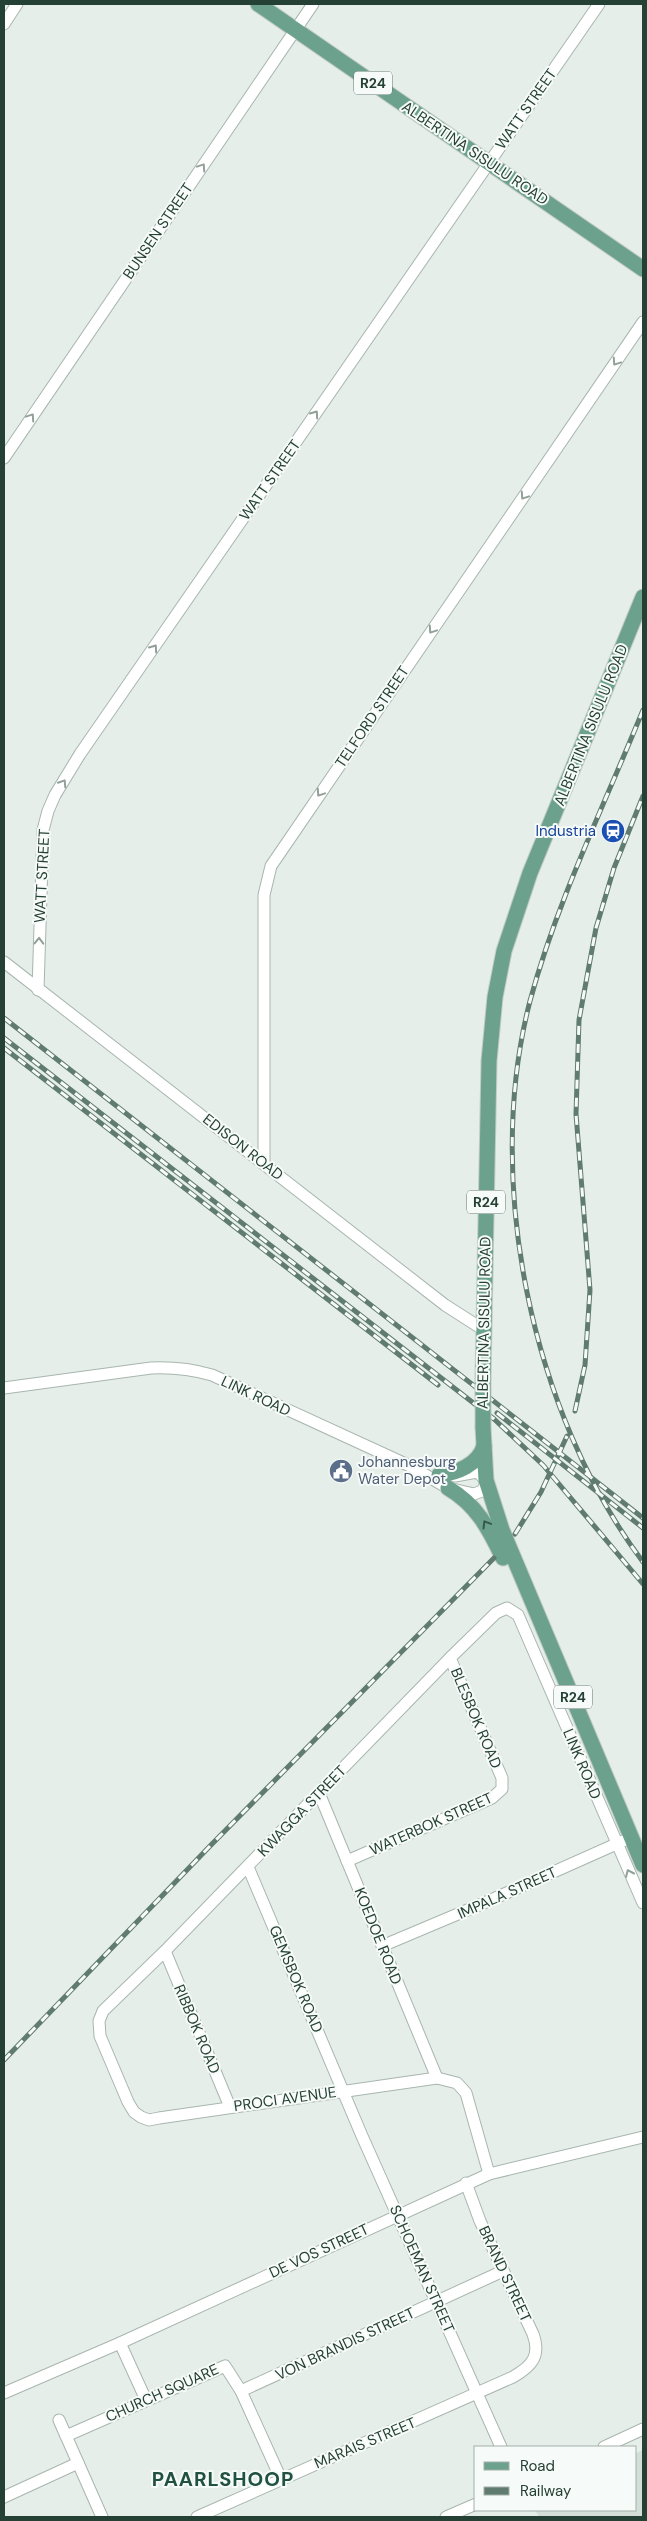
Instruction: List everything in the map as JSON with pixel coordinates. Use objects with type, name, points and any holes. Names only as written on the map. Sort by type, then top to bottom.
[{"type":"main road","name":"ALBERTINA SISULU ROAD","points":[[258,4],[643,269]]},
{"type":"main road","name":"ALBERTINA SISULU ROAD","points":[[643,597],[530,873],[504,951],[496,997],[489,1061],[483,1378],[484,1446],[487,1481],[502,1530],[643,1865]]},
{"type":"main road","points":[[439,1475],[456,1472],[477,1459],[484,1446]]},
{"type":"main road","points":[[448,1488],[470,1503],[483,1520],[514,1580],[547,1634]]},
{"type":"street","points":[[4,24],[18,4]]},
{"type":"street","name":"BUNSEN STREET","points":[[4,458],[313,4]]},
{"type":"street","name":"WATT STREET","points":[[38,990],[41,848],[48,812],[55,795],[92,738],[599,4]]},
{"type":"street","name":"TELFORD STREET","points":[[264,1163],[264,895],[271,866],[643,322]]},
{"type":"street","name":"EDISON ROAD","points":[[4,962],[445,1305],[484,1330]]},
{"type":"street","name":"LINK ROAD","points":[[4,1388],[151,1368],[190,1370],[212,1375],[410,1466],[448,1488],[474,1494],[482,1491],[487,1481]]},
{"type":"street","points":[[410,1466],[439,1475],[458,1476],[477,1472],[487,1481]]},
{"type":"street","name":"LINK ROAD","points":[[501,1610],[511,1609],[518,1615],[616,1844],[643,1902]]},
{"type":"street","name":"KWAGGA STREET","points":[[128,2102],[100,2036],[99,2021],[103,2011],[165,1952],[450,1658],[501,1610]]},
{"type":"street","name":"BLESBOK ROAD","points":[[450,1658],[502,1778]]},
{"type":"street","name":"WATERBOK STREET","points":[[347,1861],[492,1798],[502,1789],[502,1778]]},
{"type":"street","name":"KOEDOE ROAD","points":[[318,1793],[437,2078]]},
{"type":"street","name":"IMPALA STREET","points":[[382,1946],[484,1903],[630,1837]]},
{"type":"street","name":"GEMSBOK ROAD","points":[[248,1867],[343,2091]]},
{"type":"street","name":"RIBBOK ROAD","points":[[165,1952],[230,2107]]},
{"type":"street","name":"PROCI AVENUE","points":[[128,2102],[134,2112],[149,2120],[437,2078],[450,2080],[462,2088],[468,2099],[489,2174]]},
{"type":"street","name":"SCHOEMAN STREET","points":[[343,2091],[501,2446]]},
{"type":"street","name":"DE VOS STREET","points":[[4,2393],[120,2343],[466,2183],[489,2174],[643,2137]]},
{"type":"street","name":"BRAND STREET","points":[[466,2183],[480,2221],[536,2344],[536,2358],[532,2365]]},
{"type":"street","name":"VON BRANDIS STREET","points":[[241,2391],[503,2271]]},
{"type":"street","points":[[120,2343],[146,2400]]},
{"type":"street","name":"MARAIS STREET","points":[[200,2517],[281,2479],[477,2394],[513,2377],[532,2365]]},
{"type":"street","name":"CHURCH SQUARE","points":[[66,2436],[223,2366],[229,2368],[241,2391],[281,2479]]},
{"type":"street","points":[[59,2420],[102,2517]]},
{"type":"street","points":[[606,2446],[643,2430]]},
{"type":"street","points":[[4,2497],[78,2463]]},
{"type":"street","points":[[446,2517],[474,2505]]},
{"type":"shaded area","points":[[643,2450],[643,2517],[539,2517],[536,2511],[637,2511],[637,2453]]},
{"type":"railway","points":[[643,710],[567,890],[541,964],[530,1001],[517,1071],[512,1144],[516,1219],[527,1294],[546,1367],[572,1437],[604,1503],[643,1562]]},
{"type":"railway","points":[[575,1411],[585,1365],[590,1290],[576,1114],[579,1020],[596,928],[614,868],[643,796]]},
{"type":"railway","points":[[4,1018],[643,1518]]},
{"type":"railway","points":[[4,1038],[494,1419],[543,1465],[643,1584]]},
{"type":"railway","points":[[4,1048],[438,1385]]},
{"type":"railway","points":[[497,1413],[643,1528]]},
{"type":"railway","points":[[515,1534],[541,1492],[567,1436]]},
{"type":"railway","points":[[4,2060],[211,1845],[494,1558]]},
{"type":"place","name":"Industria","points":[[613,831]]},
{"type":"place","name":"Johannesburg Water Depot","points":[[341,1471]]},
{"type":"district","name":"PAARLSHOOP","points":[[223,2479]]}]
